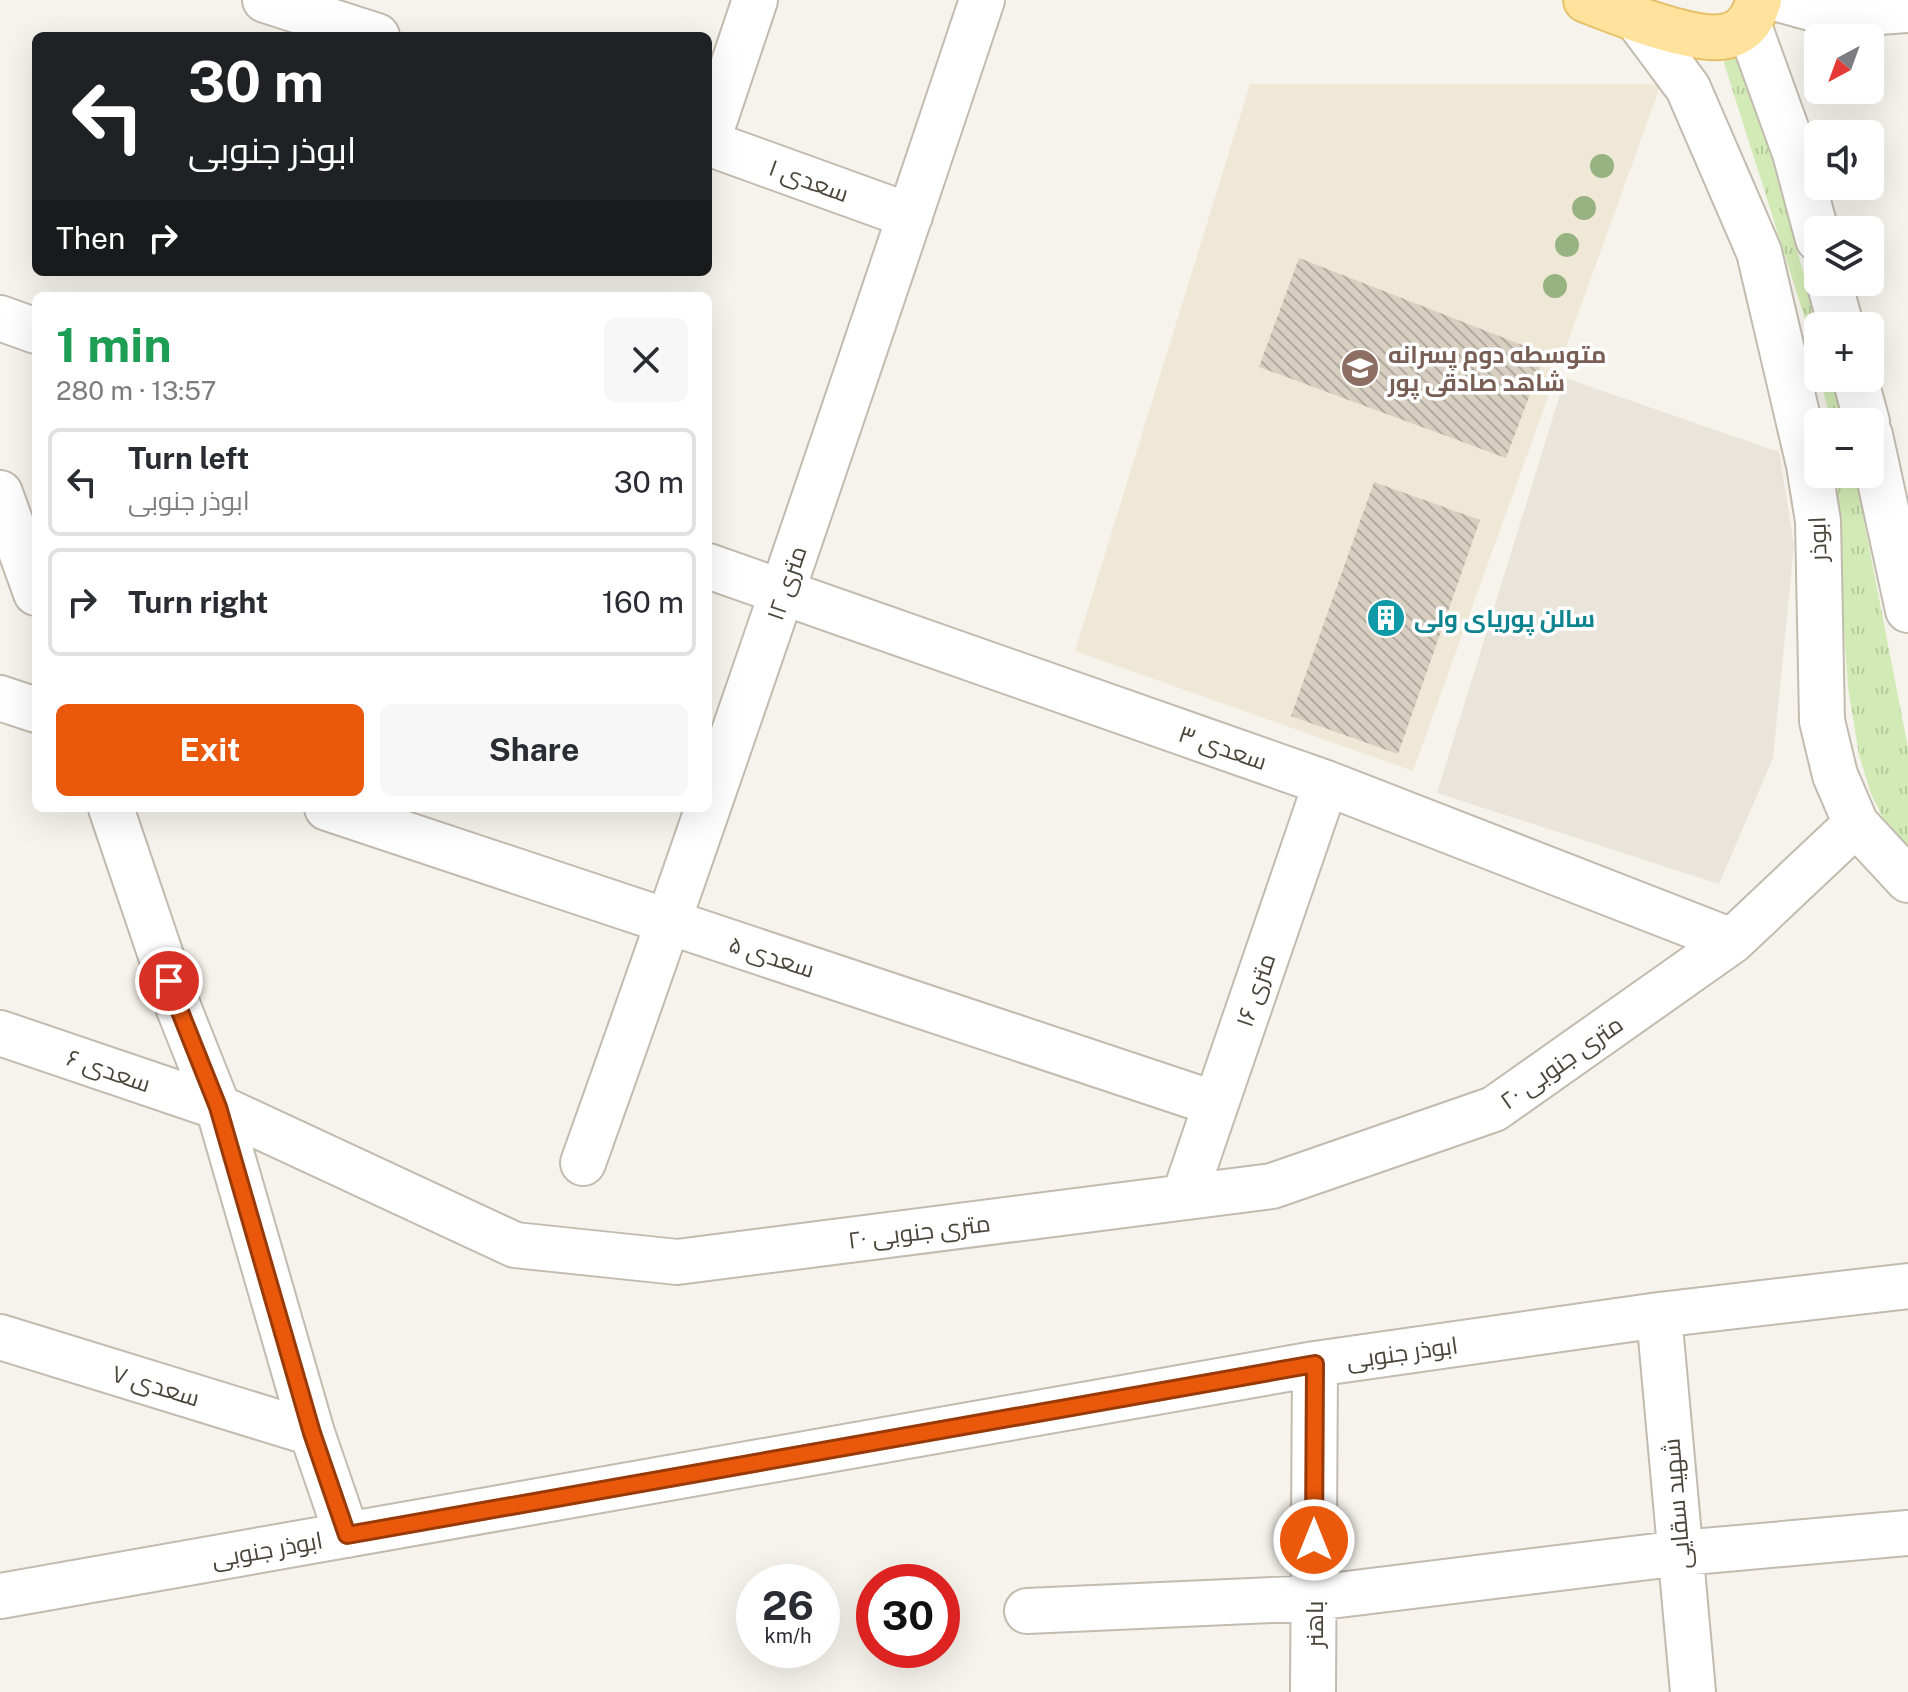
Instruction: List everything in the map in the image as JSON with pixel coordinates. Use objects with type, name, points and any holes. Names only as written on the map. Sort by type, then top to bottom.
[{"type":"main road","points":[[1586,0],[1659,27],[1700,36],[1725,37],[1739,30],[1763,8]]},
{"type":"street","points":[[265,0],[365,32]]},
{"type":"street","points":[[712,130],[755,0]]},
{"type":"street","name":"۱۲ متری","points":[[712,798],[982,0]]},
{"type":"street","points":[[1812,216],[1763,8],[1865,13],[1908,10]]},
{"type":"street","name":"ابوذر","points":[[1636,18],[1688,88],[1759,252],[1809,465],[1818,521],[1822,721],[1835,775],[1856,824],[1908,880]]},
{"type":"street","name":"سعدی ۱","points":[[712,143],[910,216]]},
{"type":"street","points":[[0,318],[32,330]]},
{"type":"street","points":[[1882,488],[1908,610]]},
{"type":"street","points":[[0,493],[32,582]]},
{"type":"street","name":"سعدی ۳","points":[[712,567],[1326,783],[1732,941]]},
{"type":"street","points":[[0,698],[32,709]]},
{"type":"street","name":"۱۶ متری","points":[[1184,1197],[1326,783]]},
{"type":"street","points":[[112,812],[179,1009],[218,1107],[312,1433],[347,1535]]},
{"type":"street","name":"سعدی ۵","points":[[339,812],[1216,1104]]},
{"type":"street","name":"۱۲ متری","points":[[583,1163],[707,812]]},
{"type":"street","name":"۲۰ متری جنوبی","points":[[218,1107],[515,1245],[677,1262],[1272,1186],[1494,1109],[1732,941],[1856,824]]},
{"type":"street","name":"سعدی ۶","points":[[0,1033],[218,1107]]},
{"type":"street","name":"ابوذر جنوبی","points":[[0,1596],[1315,1364],[1659,1315],[1908,1286]]},
{"type":"street","name":"شهید سقایی","points":[[1659,1315],[1693,1692]]},
{"type":"street","name":"سعدی ۷","points":[[0,1337],[312,1433]]},
{"type":"street","name":"باهنر","points":[[1313,1692],[1315,1364]]},
{"type":"street","points":[[1027,1611],[1314,1598],[1681,1553],[1908,1533]]},
{"type":"shaded area","name":"متوسطه دوم پسرانه شاهد صادقی پور","points":[[1250,84],[1661,84],[1413,771],[1075,651]]},
{"type":"shaded area","points":[[1565,378],[1779,452],[1794,545],[1773,758],[1719,884],[1437,793]]},
{"type":"green space","points":[[1743,55],[1804,275],[1804,296],[1810,296],[1814,312],[1804,312],[1804,316],[1724,63],[1726,57]]},
{"type":"green space","points":[[1824,392],[1836,392],[1840,408],[1828,408]]},
{"type":"green space","points":[[1838,488],[1858,488],[1908,748],[1908,858],[1896,844],[1871,794],[1859,755],[1848,687],[1837,535]]},
{"type":"building","points":[[1299,258],[1545,354],[1506,458],[1259,367]]},
{"type":"building","name":"سالن پوریای ولی","points":[[1374,482],[1480,520],[1398,754],[1291,716]]},
{"type":"place","name":"متوسطه دوم پسرانه شاهد صادقی پور","points":[[1360,368]]},
{"type":"place","name":"سالن پوریای ولی","points":[[1386,618]]},
{"type":"route","points":[[169,981],[218,1107],[312,1433],[347,1535],[1315,1364],[1314,1540]]}]
